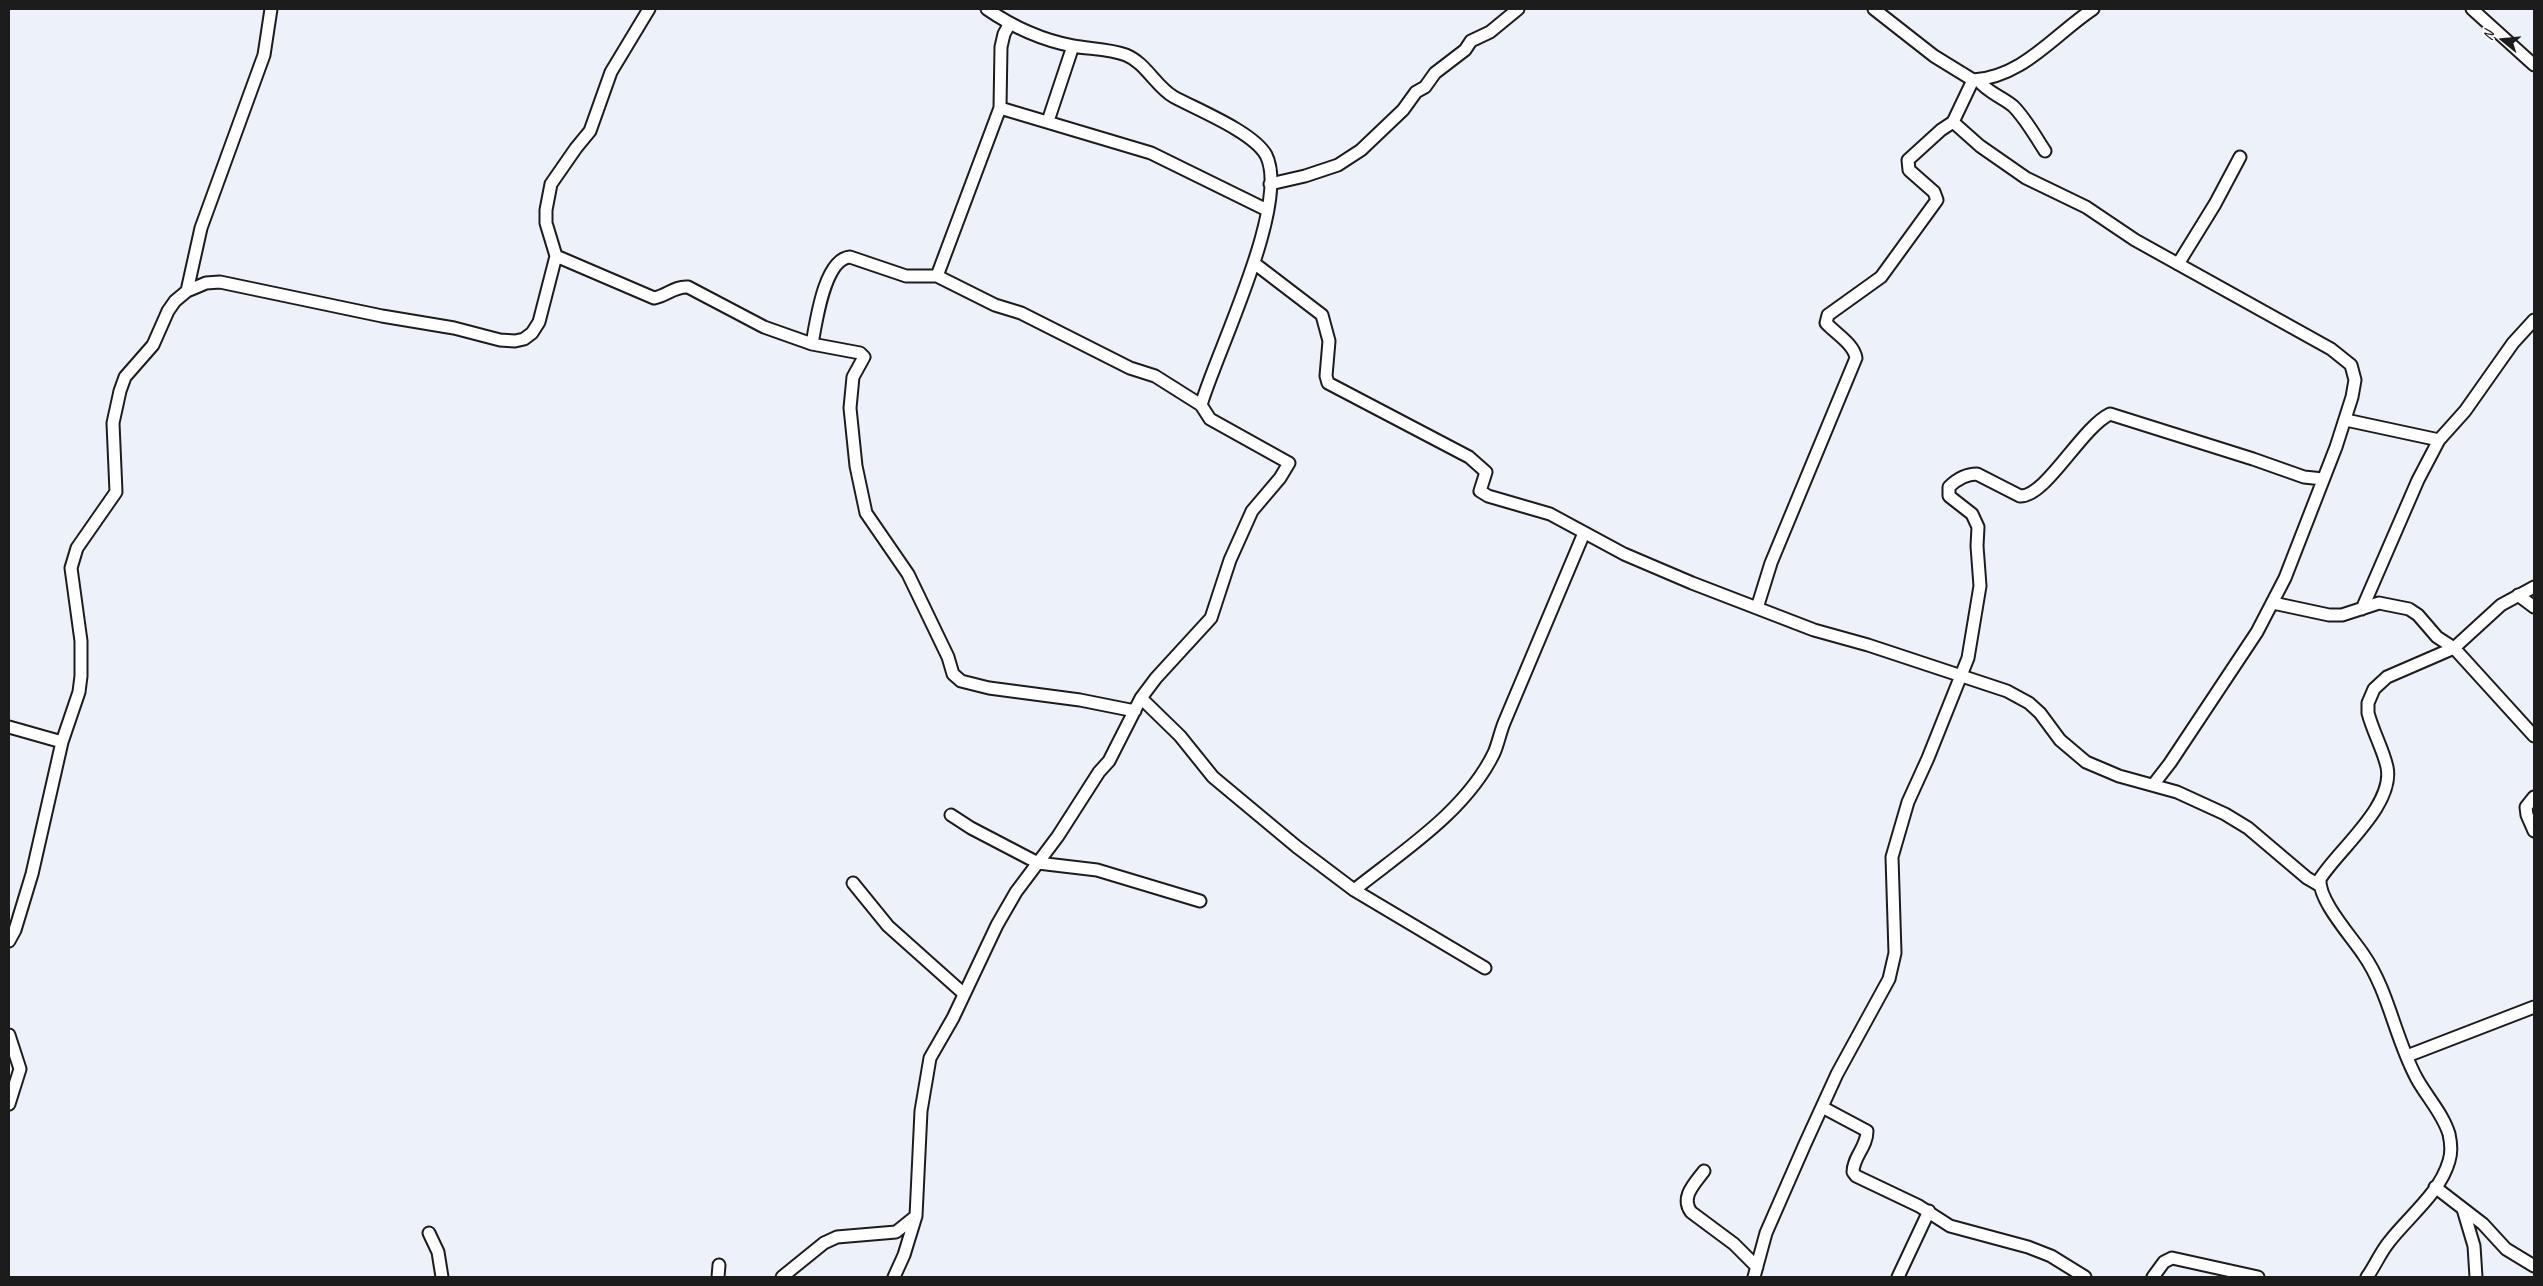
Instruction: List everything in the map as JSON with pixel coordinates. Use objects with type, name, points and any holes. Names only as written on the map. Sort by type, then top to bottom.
[{"type":"street","points":[[186,291],[201,228],[264,56],[271,9]]},
{"type":"street","points":[[9,941],[15,930],[32,874],[62,742],[79,692],[81,641],[71,568],[77,548],[116,492],[113,423],[115,405],[125,377],[153,345],[168,311],[186,291],[206,282],[220,282],[515,342],[524,339],[532,333],[539,322],[556,256],[546,223],[546,210],[551,184],[590,131],[611,72],[649,9]]},
{"type":"street","points":[[987,9],[1025,32],[1073,46],[1127,55],[1148,72],[1171,95],[1219,120],[1254,142],[1266,155],[1269,165],[1270,184],[1262,240],[1201,404]]},
{"type":"street","points":[[1270,184],[1305,176],[1338,165],[1361,150],[1403,110],[1416,92],[1425,87],[1435,73],[1465,50],[1471,41],[1490,32],[1518,9]]},
{"type":"street","points":[[1874,9],[1934,56],[1976,80],[1986,90],[2011,105],[2045,151]]},
{"type":"street","points":[[1976,80],[1992,79],[2031,59],[2070,24],[2093,9]]},
{"type":"street","points":[[2472,9],[2534,65]]},
{"type":"street","points":[[936,276],[1000,108],[1001,47],[1004,34],[1010,23]]},
{"type":"street","points":[[1048,121],[1073,46]]},
{"type":"street","points":[[1757,608],[1771,563],[1856,358],[1855,353],[1826,323],[1828,315],[1830,311],[1881,277],[1934,206],[1937,200],[1934,192],[1909,170],[1908,160],[1941,130],[1953,122],[1976,80]]},
{"type":"street","points":[[1000,108],[1151,153],[1267,210]]},
{"type":"street","points":[[1953,122],[1980,146],[2026,178],[2086,207],[2121,232],[2342,355],[2351,366],[2355,380],[2346,420],[2285,578],[2257,632],[2153,784]]},
{"type":"street","points":[[2178,264],[2215,204],[2240,157]]},
{"type":"street","points":[[556,256],[629,289],[654,298],[664,296],[680,286],[688,287],[764,327],[812,344],[860,353],[864,357],[853,377],[850,408],[856,466],[866,512],[908,574],[948,657],[953,674],[961,681],[989,688],[1080,700],[1135,711]]},
{"type":"street","points":[[812,344],[821,299],[835,264],[843,257],[850,257],[906,276],[936,276],[995,304],[1022,313],[1130,368],[1155,376],[1201,404],[1210,419],[1289,463],[1280,478],[1252,511],[1230,560],[1211,618],[1156,678],[1141,698],[1109,761],[1099,772],[1077,810],[1016,892],[997,925],[963,993],[953,1018],[930,1058],[921,1111],[919,1182],[915,1201],[916,1216],[904,1255],[894,1277]]},
{"type":"street","points":[[1254,263],[1322,315],[1330,341],[1326,376],[1328,383],[1469,457],[1486,472],[1480,491],[1488,496],[1550,514],[1624,554],[1692,584],[1814,630],[1868,645],[2007,691],[2028,703],[2040,713],[2067,747],[2098,768],[2153,784],[2198,800],[2225,814],[2248,828],[2319,886],[2328,904],[2365,956],[2389,1008],[2416,1078],[2441,1118],[2448,1134],[2450,1158],[2446,1171],[2435,1187],[2387,1244],[2367,1277]]},
{"type":"street","points":[[2362,609],[2418,480],[2439,440],[2465,410],[2513,343],[2534,320]]},
{"type":"street","points":[[1755,1272],[1766,1233],[1822,1108],[1889,979],[1894,953],[1892,857],[1898,828],[1960,677],[1975,626],[1980,571],[1976,521],[1972,514],[1949,496],[1949,486],[1955,480],[1969,474],[1977,474],[2020,496],[2028,496],[2034,493],[2052,474],[2099,420],[2110,414],[2304,477],[2323,479]]},
{"type":"street","points":[[2346,420],[2439,440]]},
{"type":"street","points":[[1354,890],[1422,836],[1464,797],[1475,783],[1494,753],[1504,723],[1584,533]]},
{"type":"street","points":[[2319,886],[2323,873],[2367,821],[2386,788],[2388,769],[2368,713],[2368,704],[2374,689],[2387,677],[2454,648],[2501,605],[2518,594],[2534,587]]},
{"type":"street","points":[[2518,594],[2534,607]]},
{"type":"street","points":[[2272,603],[2329,615],[2342,615],[2380,603],[2409,609],[2418,615],[2437,637],[2454,648],[2534,736]]},
{"type":"street","points":[[1141,698],[1180,736],[1213,777],[1297,847],[1354,890],[1485,968]]},
{"type":"street","points":[[9,726],[62,742]]},
{"type":"street","points":[[2534,797],[2526,807],[2527,815],[2534,831]]},
{"type":"street","points":[[951,814],[970,828],[1038,863],[1097,870],[1200,901]]},
{"type":"street","points":[[853,883],[888,926],[963,993]]},
{"type":"street","points":[[2407,1056],[2534,1007]]},
{"type":"street","points":[[9,1036],[15,1067],[9,1104]]},
{"type":"street","points":[[1822,1108],[1867,1131],[1865,1145],[1853,1166],[1853,1172],[1856,1176],[1928,1211],[1950,1226],[2010,1242],[2051,1256],[2085,1277]]},
{"type":"street","points":[[1704,1171],[1687,1196],[1687,1207],[1734,1244],[1755,1272]]},
{"type":"street","points":[[2435,1187],[2483,1224],[2506,1249],[2534,1266]]},
{"type":"street","points":[[2463,1209],[2474,1246],[2476,1277]]},
{"type":"street","points":[[1898,1277],[1928,1211]]},
{"type":"street","points":[[782,1277],[830,1240],[837,1237],[896,1232],[916,1216]]},
{"type":"street","points":[[429,1233],[438,1252],[442,1277]]},
{"type":"street","points":[[2153,1277],[2164,1262],[2172,1258],[2258,1277]]},
{"type":"street","points":[[718,1277],[719,1265]]}]
